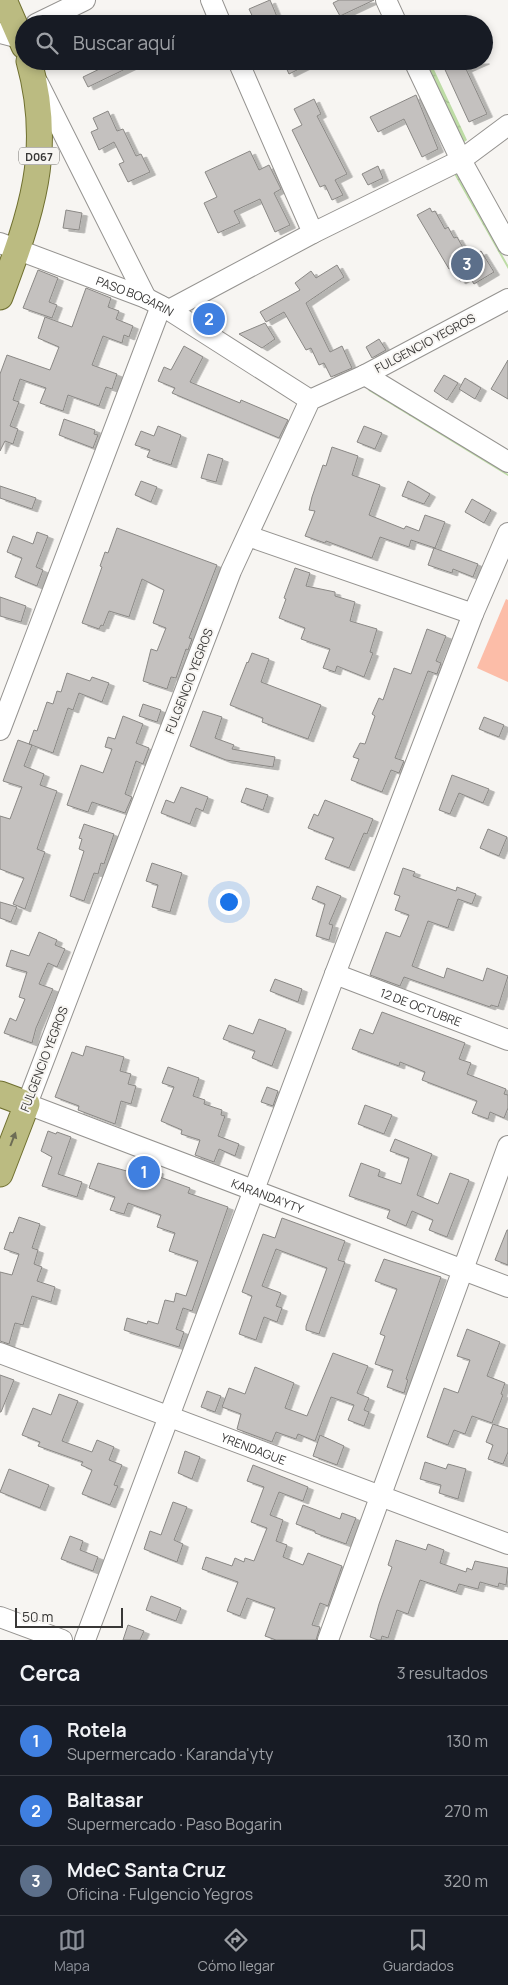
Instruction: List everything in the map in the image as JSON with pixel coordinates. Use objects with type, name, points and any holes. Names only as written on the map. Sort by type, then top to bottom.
[{"type":"main road","points":[[4,0],[15,23]]},
{"type":"main road","name":"D067","points":[[0,297],[9,246],[27,223],[35,192],[40,146],[40,117],[31,70]]},
{"type":"main road","points":[[0,1094],[27,1104]]},
{"type":"main road","name":"FULGENCIO YEGROS","points":[[0,1174],[27,1104]]},
{"type":"street","points":[[56,15],[85,0]]},
{"type":"street","points":[[211,0],[217,15]]},
{"type":"street","points":[[386,0],[393,15]]},
{"type":"street","points":[[32,70],[159,305]]},
{"type":"street","points":[[242,70],[313,233]]},
{"type":"street","points":[[418,70],[461,160],[508,246]]},
{"type":"street","points":[[0,730],[159,305],[313,233],[461,160],[508,125]]},
{"type":"street","name":"PASO BOGARIN","points":[[9,246],[159,305],[310,400]]},
{"type":"street","name":"FULGENCIO YEGROS","points":[[27,1104],[231,572],[310,400],[365,375],[508,300]]},
{"type":"street","points":[[365,375],[508,462]]},
{"type":"street","points":[[85,1640],[335,974],[474,614],[508,533]]},
{"type":"street","points":[[248,536],[474,614]]},
{"type":"street","name":"12 DE OCTUBRE","points":[[335,974],[508,1040]]},
{"type":"street","name":"KARANDA'YTY","points":[[27,1104],[508,1287]]},
{"type":"street","points":[[328,1640],[508,1146]]},
{"type":"street","name":"YRENDAGUE","points":[[0,1353],[508,1544]]},
{"type":"street","points":[[0,1617],[62,1640]]},
{"type":"shaded area","points":[[506,599],[508,600],[508,682],[477,668]]},
{"type":"water","points":[[429,70],[434,70],[467,140],[463,143]]},
{"type":"water","points":[[456,168],[455,171],[508,265],[508,269],[453,172],[193,306]]},
{"type":"water","points":[[363,382],[370,390],[508,474],[508,476],[369,391]]},
{"type":"building","points":[[270,0],[276,15],[252,15],[249,9]]},
{"type":"building","points":[[339,0],[374,0],[342,15],[339,15],[333,3]]},
{"type":"building","points":[[97,70],[123,70],[88,87],[83,77]]},
{"type":"building","points":[[287,70],[297,70],[289,74]]},
{"type":"building","points":[[445,70],[466,70],[487,114],[469,122]]},
{"type":"building","points":[[416,95],[438,149],[422,157],[404,119],[378,132],[370,117]]},
{"type":"building","points":[[314,99],[321,114],[317,116],[347,174],[335,180],[343,195],[332,200],[325,185],[320,187],[292,130],[302,125],[294,109]]},
{"type":"building","points":[[108,111],[117,131],[123,129],[136,156],[141,154],[150,172],[128,182],[119,164],[124,162],[114,142],[99,150],[91,132],[98,129],[93,118]]},
{"type":"building","points":[[250,151],[259,170],[269,165],[281,189],[274,193],[290,225],[275,232],[260,199],[234,211],[240,223],[218,233],[204,203],[217,197],[205,172]]},
{"type":"building","points":[[378,166],[383,178],[368,185],[362,174]]},
{"type":"building","points":[[430,208],[432,212],[435,211],[445,229],[448,227],[454,238],[457,237],[469,258],[481,251],[494,272],[474,284],[469,276],[460,281],[452,267],[449,269],[417,215]]},
{"type":"building","points":[[66,210],[82,213],[79,230],[63,228]]},
{"type":"building","points":[[337,265],[344,277],[306,303],[330,352],[342,346],[352,368],[331,377],[324,363],[319,365],[311,348],[306,350],[284,312],[266,322],[260,312],[300,290],[295,283],[311,271],[316,278]]},
{"type":"building","points":[[38,270],[58,278],[49,302],[57,305],[52,318],[23,308]]},
{"type":"building","points":[[86,288],[111,298],[108,307],[119,311],[116,319],[133,326],[129,337],[124,335],[122,343],[103,336],[92,365],[117,374],[112,389],[106,387],[99,406],[68,395],[63,411],[40,403],[46,388],[20,379],[13,400],[19,402],[10,426],[18,429],[13,444],[5,441],[0,451],[0,374],[7,355],[50,370],[59,347],[38,338],[45,317],[72,327]]},
{"type":"building","points":[[265,323],[275,339],[262,348],[239,334]]},
{"type":"building","points":[[379,339],[386,350],[372,358],[366,347]]},
{"type":"building","points":[[184,346],[203,357],[190,382],[240,403],[241,400],[288,420],[279,438],[172,393],[175,388],[158,381],[164,367],[171,370]]},
{"type":"building","points":[[508,360],[508,399],[491,389]]},
{"type":"building","points":[[444,375],[458,383],[447,400],[434,391]]},
{"type":"building","points":[[465,378],[481,388],[475,399],[459,389]]},
{"type":"building","points":[[64,419],[95,430],[94,434],[98,435],[93,448],[59,435]]},
{"type":"building","points":[[158,426],[181,435],[171,465],[147,457],[150,450],[135,445],[141,431],[154,436]]},
{"type":"building","points":[[364,426],[382,433],[375,449],[357,442]]},
{"type":"building","points":[[332,447],[358,456],[352,475],[380,485],[369,515],[404,529],[406,526],[419,531],[425,515],[445,522],[435,548],[411,540],[409,547],[380,537],[372,558],[326,541],[325,543],[305,536],[315,511],[309,510],[312,497],[323,465],[326,466]]},
{"type":"building","points":[[208,454],[223,459],[216,482],[201,478]]},
{"type":"building","points":[[141,481],[157,487],[151,502],[135,495]]},
{"type":"building","points":[[408,481],[430,494],[424,504],[402,496]]},
{"type":"building","points":[[0,486],[36,498],[32,509],[0,498]]},
{"type":"building","points":[[472,499],[491,510],[484,523],[465,512]]},
{"type":"building","points":[[117,528],[217,565],[189,638],[192,639],[188,650],[186,649],[176,678],[171,677],[167,689],[143,681],[151,649],[157,651],[166,628],[153,623],[164,590],[142,579],[129,617],[109,611],[103,626],[101,625],[99,629],[82,623],[102,567],[100,566],[105,552],[108,553]]},
{"type":"building","points":[[37,532],[48,536],[36,567],[43,570],[37,586],[15,577],[22,558],[7,552],[13,536],[33,544]]},
{"type":"building","points":[[434,548],[478,564],[473,577],[453,569],[452,573],[428,565]]},
{"type":"building","points":[[295,568],[310,573],[306,586],[335,592],[335,596],[355,602],[350,621],[377,629],[370,652],[373,653],[364,677],[337,666],[335,672],[323,668],[330,649],[301,639],[305,628],[279,618]]},
{"type":"building","points":[[0,597],[26,606],[21,622],[0,616]]},
{"type":"building","points":[[427,629],[446,636],[436,661],[441,663],[437,674],[428,671],[395,758],[404,761],[399,773],[391,770],[382,792],[351,780],[359,759],[353,757],[360,743],[365,744],[375,716],[372,714],[379,698],[383,700],[394,668],[411,674]]},
{"type":"building","points":[[252,653],[269,659],[261,682],[321,705],[308,739],[262,722],[263,718],[230,705]]},
{"type":"building","points":[[67,673],[90,681],[92,677],[109,683],[102,702],[79,693],[73,710],[68,708],[53,753],[29,744],[34,730],[37,731],[47,702],[53,704],[57,691],[61,692]]},
{"type":"building","points":[[143,704],[161,710],[157,722],[139,716]]},
{"type":"building","points":[[203,711],[222,717],[215,738],[234,745],[232,749],[275,757],[273,767],[226,760],[190,746]]},
{"type":"building","points":[[123,716],[143,724],[136,743],[149,748],[143,764],[136,761],[125,794],[132,797],[125,813],[92,802],[88,812],[67,805],[81,765],[103,773],[112,749],[105,747],[108,737],[115,739]]},
{"type":"building","points":[[484,717],[504,725],[499,737],[479,729]]},
{"type":"building","points":[[18,740],[32,745],[24,766],[44,774],[40,785],[57,791],[37,849],[45,852],[25,909],[13,904],[24,878],[0,869],[0,816],[10,819],[22,787],[3,781]]},
{"type":"building","points":[[452,775],[489,789],[483,803],[459,793],[450,814],[439,810]]},
{"type":"building","points":[[181,787],[208,797],[203,811],[196,808],[190,824],[161,813],[166,800],[174,803]]},
{"type":"building","points":[[246,788],[268,795],[263,810],[241,802]]},
{"type":"building","points":[[325,800],[373,819],[367,834],[364,833],[349,868],[325,859],[334,838],[308,828],[314,814],[318,816]]},
{"type":"building","points":[[84,824],[114,834],[104,864],[101,863],[98,874],[94,873],[84,901],[70,896],[84,851],[79,849],[82,839],[79,838]]},
{"type":"building","points":[[488,829],[507,837],[499,856],[480,848]]},
{"type":"building","points":[[152,863],[182,873],[170,912],[152,907],[158,885],[146,881]]},
{"type":"building","points":[[403,868],[415,872],[413,876],[456,891],[457,887],[476,894],[472,904],[458,899],[448,928],[428,921],[412,966],[444,978],[447,968],[483,981],[487,968],[508,976],[498,1007],[491,1005],[490,1007],[404,977],[400,986],[370,975],[386,932],[400,937],[409,915],[395,910],[400,896],[394,894]]},
{"type":"building","points":[[317,886],[341,896],[329,924],[333,925],[329,940],[316,936],[325,904],[312,899]]},
{"type":"building","points":[[0,902],[17,907],[11,922],[0,918]]},
{"type":"building","points":[[39,932],[57,940],[55,945],[65,949],[57,967],[48,963],[39,984],[53,989],[36,1028],[32,1043],[4,1033],[10,1018],[16,1021],[25,999],[19,997],[27,972],[6,966],[11,950],[29,956]]},
{"type":"building","points":[[275,979],[302,989],[298,1002],[270,991]]},
{"type":"building","points":[[382,1012],[465,1043],[459,1059],[471,1063],[467,1074],[506,1089],[504,1094],[508,1095],[508,1108],[504,1118],[490,1112],[488,1119],[472,1113],[477,1101],[422,1080],[425,1072],[400,1062],[399,1066],[352,1049],[360,1029],[373,1034]]},
{"type":"building","points":[[259,1019],[286,1029],[272,1066],[252,1058],[255,1051],[223,1039],[229,1025],[253,1034]]},
{"type":"building","points":[[86,1046],[124,1057],[120,1071],[131,1074],[128,1084],[136,1086],[131,1104],[121,1101],[115,1124],[78,1110],[79,1106],[55,1097],[72,1052],[83,1056]]},
{"type":"building","points":[[168,1067],[199,1078],[193,1096],[205,1100],[204,1104],[222,1110],[221,1115],[225,1116],[218,1136],[239,1144],[235,1156],[219,1149],[214,1162],[195,1155],[200,1140],[181,1134],[182,1130],[161,1121],[174,1087],[162,1083]]},
{"type":"building","points":[[267,1087],[278,1091],[273,1106],[261,1102]]},
{"type":"building","points":[[365,1105],[392,1115],[384,1134],[358,1124]]},
{"type":"building","points":[[48,1131],[71,1137],[58,1174],[82,1182],[77,1197],[42,1186],[52,1157],[41,1151]]},
{"type":"building","points":[[395,1139],[432,1154],[417,1195],[438,1204],[450,1173],[469,1180],[447,1237],[429,1230],[433,1220],[412,1211],[406,1226],[387,1218],[390,1210],[349,1196],[361,1163],[380,1170],[378,1176],[401,1184],[409,1158],[390,1151]]},
{"type":"building","points":[[98,1163],[141,1175],[144,1166],[158,1171],[157,1176],[190,1188],[188,1193],[228,1207],[192,1311],[183,1308],[176,1329],[184,1332],[179,1347],[124,1330],[127,1318],[147,1324],[148,1321],[158,1324],[165,1300],[174,1302],[176,1293],[186,1296],[198,1261],[169,1251],[175,1233],[157,1227],[161,1215],[128,1203],[124,1214],[110,1210],[115,1197],[89,1188]]},
{"type":"building","points":[[19,1217],[40,1224],[32,1248],[38,1250],[34,1264],[42,1267],[37,1281],[55,1287],[51,1302],[32,1296],[23,1325],[15,1323],[9,1344],[0,1341],[0,1272],[12,1275],[19,1254],[4,1249],[10,1232],[13,1233]]},
{"type":"building","points":[[282,1218],[345,1241],[338,1260],[345,1262],[319,1334],[306,1330],[306,1326],[327,1268],[276,1249],[262,1286],[281,1293],[276,1306],[282,1308],[277,1322],[264,1317],[256,1340],[239,1334],[252,1296],[242,1292],[263,1234],[275,1238]]},
{"type":"building","points":[[508,1230],[508,1265],[495,1260]]},
{"type":"building","points":[[384,1259],[441,1277],[406,1379],[408,1380],[404,1393],[387,1387],[393,1370],[375,1364],[385,1336],[380,1334],[397,1289],[375,1281]]},
{"type":"building","points":[[467,1329],[500,1342],[487,1376],[505,1383],[501,1394],[503,1395],[492,1423],[472,1416],[465,1434],[454,1430],[448,1445],[427,1437],[444,1388],[458,1393],[470,1360],[457,1356]]},
{"type":"building","points":[[333,1353],[368,1366],[357,1393],[369,1398],[364,1410],[369,1412],[364,1426],[348,1420],[354,1405],[331,1397],[315,1441],[298,1434],[296,1439],[276,1432],[272,1442],[237,1429],[241,1414],[222,1407],[229,1388],[245,1394],[255,1367],[294,1383],[285,1408],[307,1416]]},
{"type":"building","points":[[0,1375],[14,1380],[1,1412],[0,1412]]},
{"type":"building","points":[[207,1391],[221,1396],[215,1412],[201,1407]]},
{"type":"building","points":[[59,1394],[78,1401],[62,1441],[92,1452],[97,1440],[114,1447],[109,1460],[122,1465],[114,1485],[118,1486],[110,1505],[82,1494],[92,1470],[81,1465],[83,1462],[38,1446],[40,1442],[22,1435],[33,1408],[51,1415]]},
{"type":"building","points":[[493,1424],[508,1429],[508,1452],[503,1464],[488,1459],[493,1445],[486,1442]]},
{"type":"building","points":[[320,1435],[344,1446],[337,1465],[313,1456]]},
{"type":"building","points":[[185,1451],[200,1457],[192,1479],[178,1473]]},
{"type":"building","points":[[425,1462],[446,1469],[448,1464],[466,1469],[458,1499],[439,1493],[441,1485],[420,1479]]},
{"type":"building","points":[[253,1465],[308,1487],[303,1501],[279,1492],[270,1515],[283,1520],[276,1541],[287,1545],[283,1557],[303,1565],[308,1553],[342,1566],[328,1606],[320,1603],[312,1625],[320,1627],[316,1640],[276,1640],[265,1636],[275,1608],[247,1598],[240,1616],[227,1611],[238,1582],[202,1569],[206,1557],[232,1566],[235,1558],[244,1562],[245,1558],[254,1561],[267,1528],[251,1522],[264,1487],[247,1481]]},
{"type":"building","points":[[9,1469],[49,1485],[40,1508],[0,1492]]},
{"type":"building","points":[[173,1502],[187,1507],[174,1540],[183,1544],[177,1562],[144,1549],[150,1531],[161,1535]]},
{"type":"building","points":[[303,1505],[340,1519],[342,1513],[356,1518],[346,1544],[296,1524]]},
{"type":"building","points":[[70,1536],[83,1541],[80,1550],[98,1557],[93,1571],[61,1559]]},
{"type":"building","points":[[396,1540],[426,1550],[428,1544],[444,1550],[440,1563],[466,1572],[467,1568],[472,1570],[475,1561],[508,1568],[506,1585],[499,1583],[498,1587],[480,1582],[478,1589],[459,1584],[456,1592],[420,1580],[408,1614],[397,1610],[388,1638],[382,1636],[381,1640],[378,1640],[370,1637],[392,1567],[388,1565]]},
{"type":"building","points":[[151,1596],[181,1608],[176,1621],[146,1610]]},
{"type":"building","points":[[128,1625],[144,1631],[140,1640],[123,1640]]},
{"type":"place","name":"MdeC Santa Cruz","points":[[467,264]]},
{"type":"place","name":"Baltasar","points":[[209,319]]},
{"type":"place","name":"Rotela","points":[[144,1172]]}]
